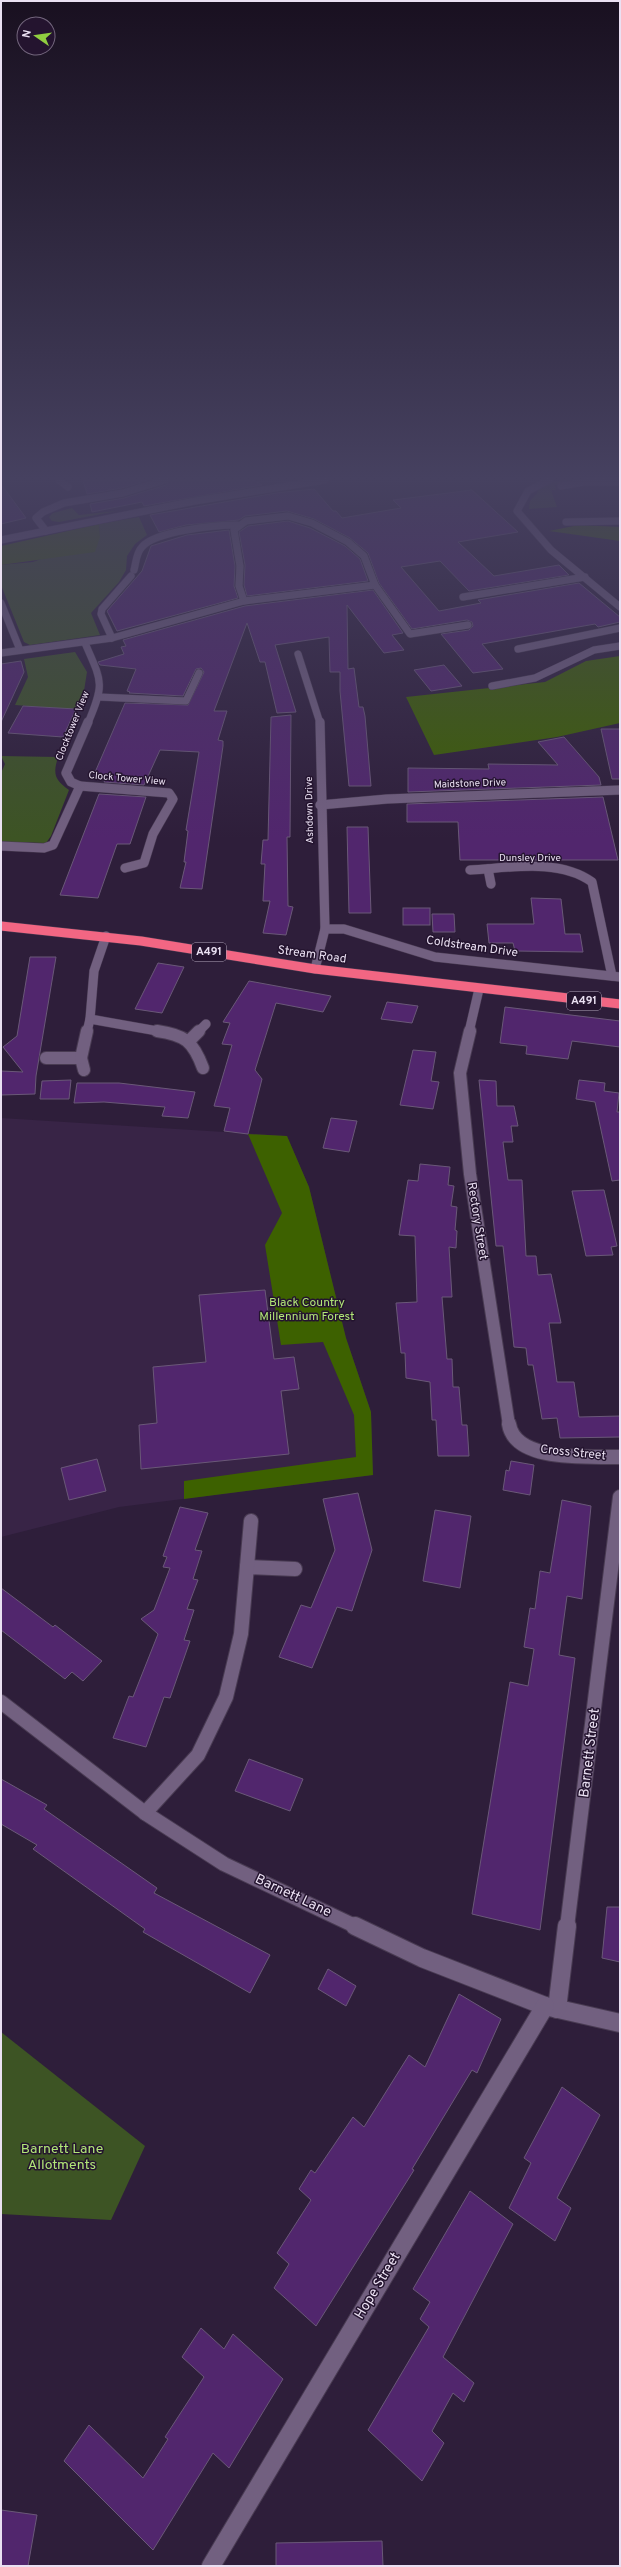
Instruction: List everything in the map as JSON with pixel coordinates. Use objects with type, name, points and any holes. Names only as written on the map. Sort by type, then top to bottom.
[{"type":"highway","name":"Stream Road","points":[[1,926],[106,936],[315,969],[620,1004]]},
{"type":"street","points":[[110,600],[102,609],[101,614],[112,638]]},
{"type":"street","points":[[1,653],[85,643],[112,638],[244,601],[254,600]]},
{"type":"street","points":[[386,600],[417,642]]},
{"type":"street","points":[[612,600],[620,607]]},
{"type":"street","points":[[1,604],[20,650]]},
{"type":"street","points":[[410,634],[468,625]]},
{"type":"street","points":[[518,649],[560,642],[578,635],[620,628]]},
{"type":"street","name":"Clocktower View","points":[[80,786],[71,782],[66,773],[98,697],[100,678],[85,643]]},
{"type":"street","points":[[492,686],[535,678],[550,669],[594,650],[620,646]]},
{"type":"street","name":"Ashdown Drive","points":[[298,654],[321,726],[320,805],[325,929],[315,969]]},
{"type":"street","points":[[98,697],[186,700],[198,673]]},
{"type":"street","points":[[1,846],[44,848],[53,845],[58,837],[80,786]]},
{"type":"street","name":"Clock Tower View","points":[[80,786],[169,793],[173,799],[153,834],[144,863],[125,868]]},
{"type":"street","name":"Maidstone Drive","points":[[320,805],[387,799],[620,790]]},
{"type":"street","name":"Dunsley Drive","points":[[470,870],[559,868],[586,875],[592,882],[616,976]]},
{"type":"street","name":"Dunsley Drive","points":[[488,869],[491,884]]},
{"type":"street","name":"Coldstream Drive","points":[[325,929],[344,929],[435,956],[616,976]]},
{"type":"street","points":[[84,1070],[81,1058],[90,1019],[94,971],[106,936]]},
{"type":"street","name":"Rectory Street","points":[[479,988],[460,1073],[470,1174],[510,1429],[516,1440],[526,1447]]},
{"type":"street","points":[[90,1019],[177,1034],[189,1040],[196,1049],[203,1068]]},
{"type":"street","points":[[189,1040],[206,1024]]},
{"type":"street","points":[[46,1058],[81,1058]]},
{"type":"street","name":"Cross Street","points":[[526,1447],[543,1452],[620,1458]]},
{"type":"street","name":"Barnett Street","points":[[551,2008],[620,1497]]},
{"type":"street","points":[[145,1813],[198,1755],[226,1697],[241,1634],[251,1521]]},
{"type":"street","points":[[247,1567],[295,1569]]},
{"type":"street","name":"Barnett Lane","points":[[1,1702],[145,1813],[224,1864],[422,1958],[551,2008],[620,2023]]},
{"type":"street","name":"Hope Street","points":[[211,2566],[551,2008]]},
{"type":"shaded area","points":[[1,1118],[287,1136],[309,1187],[346,1338],[371,1412],[373,1475],[119,1507],[1,1537]]},
{"type":"green space","points":[[7,600],[103,600],[91,613],[100,635],[30,645],[24,642]]},
{"type":"green space","points":[[75,652],[87,672],[81,710],[15,705],[28,677],[24,659]]},
{"type":"green space","points":[[620,656],[620,723],[557,737],[434,755],[406,697],[545,682],[586,661]]},
{"type":"green space","points":[[1,756],[58,757],[55,772],[56,776],[60,783],[69,790],[51,836],[46,843],[1,842],[1,773],[5,764]]},
{"type":"green space","name":"Black Country Millennium Forest","points":[[248,1134],[287,1136],[309,1187],[346,1338],[371,1412],[373,1475],[184,1499],[184,1481],[356,1457],[354,1415],[323,1342],[281,1345],[265,1245],[282,1213]]},
{"type":"green space","name":"Barnett Lane Allotments","points":[[1,2032],[145,2146],[111,2220],[1,2214]]},
{"type":"building","points":[[117,600],[231,600],[117,631],[107,611]]},
{"type":"building","points":[[295,600],[380,600],[403,633],[392,635],[404,650],[384,653],[347,605],[348,669],[354,668],[359,707],[363,707],[365,716],[371,786],[349,786],[340,691],[340,672],[330,672],[329,637],[275,645],[296,712],[277,713],[265,662],[260,662],[247,623],[214,711],[227,711],[218,740],[223,741],[223,746],[202,889],[180,888],[186,862],[184,862],[188,831],[186,830],[199,752],[160,750],[144,785],[104,782],[106,778],[93,777],[125,703],[188,705],[204,672],[201,668],[196,669],[183,696],[129,693],[130,692],[127,691],[136,669],[100,665],[98,662],[124,654],[121,647],[126,646],[123,640],[245,606]]},
{"type":"building","points":[[391,600],[429,600],[439,611],[481,603],[478,600],[479,600],[599,600],[620,617],[620,622],[598,627],[595,624],[482,644],[503,669],[473,673],[441,634],[469,630],[473,626],[472,622],[467,620],[412,629]]},
{"type":"building","points":[[21,661],[24,672],[1,722],[1,664]]},
{"type":"building","points":[[444,665],[462,686],[431,691],[414,670]]},
{"type":"building","points":[[23,706],[76,709],[63,737],[8,733]]},
{"type":"building","points":[[291,715],[290,837],[287,837],[288,906],[293,907],[286,935],[263,933],[270,901],[263,901],[265,864],[261,864],[263,840],[268,840],[271,717]]},
{"type":"building","points":[[601,729],[620,729],[620,779],[612,779]]},
{"type":"building","points":[[564,737],[599,777],[601,785],[408,792],[408,768],[489,769],[488,764],[558,765],[538,742]]},
{"type":"building","points":[[99,794],[146,797],[130,844],[117,844],[98,898],[60,895]]},
{"type":"building","points":[[603,797],[618,860],[460,860],[458,822],[407,822],[407,804]]},
{"type":"building","points":[[347,827],[368,827],[371,913],[349,913]]},
{"type":"building","points":[[531,898],[561,899],[565,934],[580,934],[583,952],[515,951],[513,943],[489,943],[487,924],[534,924]]},
{"type":"building","points":[[403,908],[430,908],[430,925],[403,925]]},
{"type":"building","points":[[432,914],[454,914],[455,932],[433,932]]},
{"type":"building","points":[[30,957],[56,957],[36,1076],[35,1094],[1,1095],[1,1071],[23,1072],[3,1047],[17,1036]]},
{"type":"building","points":[[158,963],[184,967],[162,1013],[135,1009]]},
{"type":"building","points":[[249,981],[331,996],[323,1012],[276,1003],[255,1070],[262,1079],[248,1134],[224,1131],[230,1108],[214,1106],[232,1045],[222,1044],[230,1023],[223,1022]]},
{"type":"building","points":[[387,1002],[418,1006],[412,1023],[381,1019]]},
{"type":"building","points":[[505,1007],[620,1021],[620,1047],[572,1041],[568,1059],[526,1054],[527,1046],[500,1043]]},
{"type":"building","points":[[413,1050],[436,1052],[431,1081],[439,1082],[433,1109],[400,1105]]},
{"type":"building","points":[[71,1080],[69,1099],[40,1099],[42,1081]]},
{"type":"building","points":[[479,1080],[496,1081],[497,1106],[514,1106],[518,1126],[511,1126],[513,1142],[503,1142],[508,1180],[522,1180],[526,1256],[536,1256],[538,1275],[551,1274],[561,1323],[549,1323],[557,1382],[574,1382],[579,1417],[620,1416],[620,1437],[560,1438],[557,1418],[542,1419],[533,1365],[528,1365],[526,1348],[514,1347],[503,1246],[496,1246]]},
{"type":"building","points":[[579,1080],[605,1083],[604,1091],[619,1093],[617,1112],[620,1112],[620,1180],[612,1181],[595,1102],[576,1099]]},
{"type":"building","points":[[77,1083],[119,1083],[195,1092],[188,1118],[162,1116],[165,1107],[104,1102],[74,1103]]},
{"type":"building","points":[[331,1118],[357,1121],[349,1152],[323,1148]]},
{"type":"building","points":[[420,1164],[450,1167],[448,1185],[454,1186],[451,1206],[457,1207],[455,1230],[457,1231],[456,1248],[449,1247],[452,1297],[442,1297],[447,1359],[452,1359],[453,1387],[459,1387],[462,1425],[467,1425],[469,1456],[438,1456],[436,1420],[432,1420],[430,1382],[406,1378],[405,1353],[401,1353],[396,1303],[417,1302],[415,1236],[399,1235],[408,1180],[418,1181]]},
{"type":"building","points":[[604,1190],[617,1246],[611,1247],[613,1255],[586,1256],[572,1191]]},
{"type":"building","points":[[265,1290],[274,1359],[294,1357],[299,1389],[281,1391],[289,1454],[141,1469],[139,1425],[157,1423],[153,1367],[206,1362],[199,1295]]},
{"type":"building","points":[[97,1459],[106,1491],[69,1500],[61,1468]]},
{"type":"building","points":[[511,1461],[534,1465],[530,1495],[503,1490],[506,1470],[509,1471]]},
{"type":"building","points":[[358,1493],[372,1550],[352,1611],[337,1607],[312,1668],[279,1657],[301,1605],[311,1608],[335,1550],[323,1499]]},
{"type":"building","points":[[562,1500],[591,1506],[582,1599],[567,1596],[559,1655],[575,1658],[540,1930],[472,1914],[510,1682],[528,1686],[534,1649],[524,1647],[530,1608],[535,1609],[540,1571],[550,1573]]},
{"type":"building","points":[[180,1507],[208,1513],[195,1550],[202,1551],[193,1579],[198,1580],[187,1609],[194,1610],[184,1640],[190,1641],[170,1698],[164,1697],[146,1747],[113,1738],[129,1696],[133,1697],[158,1634],[141,1619],[154,1610],[170,1568],[163,1567],[167,1557],[163,1556]]},
{"type":"building","points":[[435,1510],[471,1516],[460,1588],[423,1581]]},
{"type":"building","points":[[1,1588],[53,1627],[55,1625],[102,1661],[83,1681],[72,1672],[65,1679],[1,1630]]},
{"type":"building","points":[[249,1759],[303,1779],[290,1811],[235,1791]]},
{"type":"building","points":[[1,1779],[47,1805],[44,1809],[157,1888],[154,1893],[270,1955],[250,1993],[143,1932],[145,1929],[33,1849],[37,1845],[1,1824]]},
{"type":"building","points":[[607,1907],[620,1907],[620,1962],[602,1958]]},
{"type":"building","points":[[328,1969],[356,1986],[346,2006],[318,1989]]},
{"type":"building","points":[[459,1994],[501,2019],[477,2073],[472,2070],[412,2169],[414,2170],[316,2326],[274,2288],[289,2264],[277,2253],[311,2200],[299,2189],[311,2170],[315,2173],[353,2117],[364,2127],[409,2055],[425,2067]]},
{"type":"building","points":[[562,2087],[600,2115],[557,2198],[571,2208],[555,2241],[509,2208],[531,2163],[524,2158]]},
{"type":"building","points":[[470,2191],[513,2224],[443,2357],[474,2383],[464,2402],[453,2393],[432,2431],[444,2443],[422,2481],[368,2430],[429,2327],[420,2319],[430,2302],[413,2289]]},
{"type":"building","points":[[201,2328],[224,2349],[233,2334],[283,2379],[229,2468],[213,2453],[153,2550],[64,2461],[89,2425],[143,2478],[168,2439],[165,2437],[204,2377],[182,2357]]},
{"type":"building","points":[[1,2510],[37,2515],[28,2566],[1,2566]]},
{"type":"building","points":[[382,2541],[383,2566],[276,2566],[276,2543]]}]
